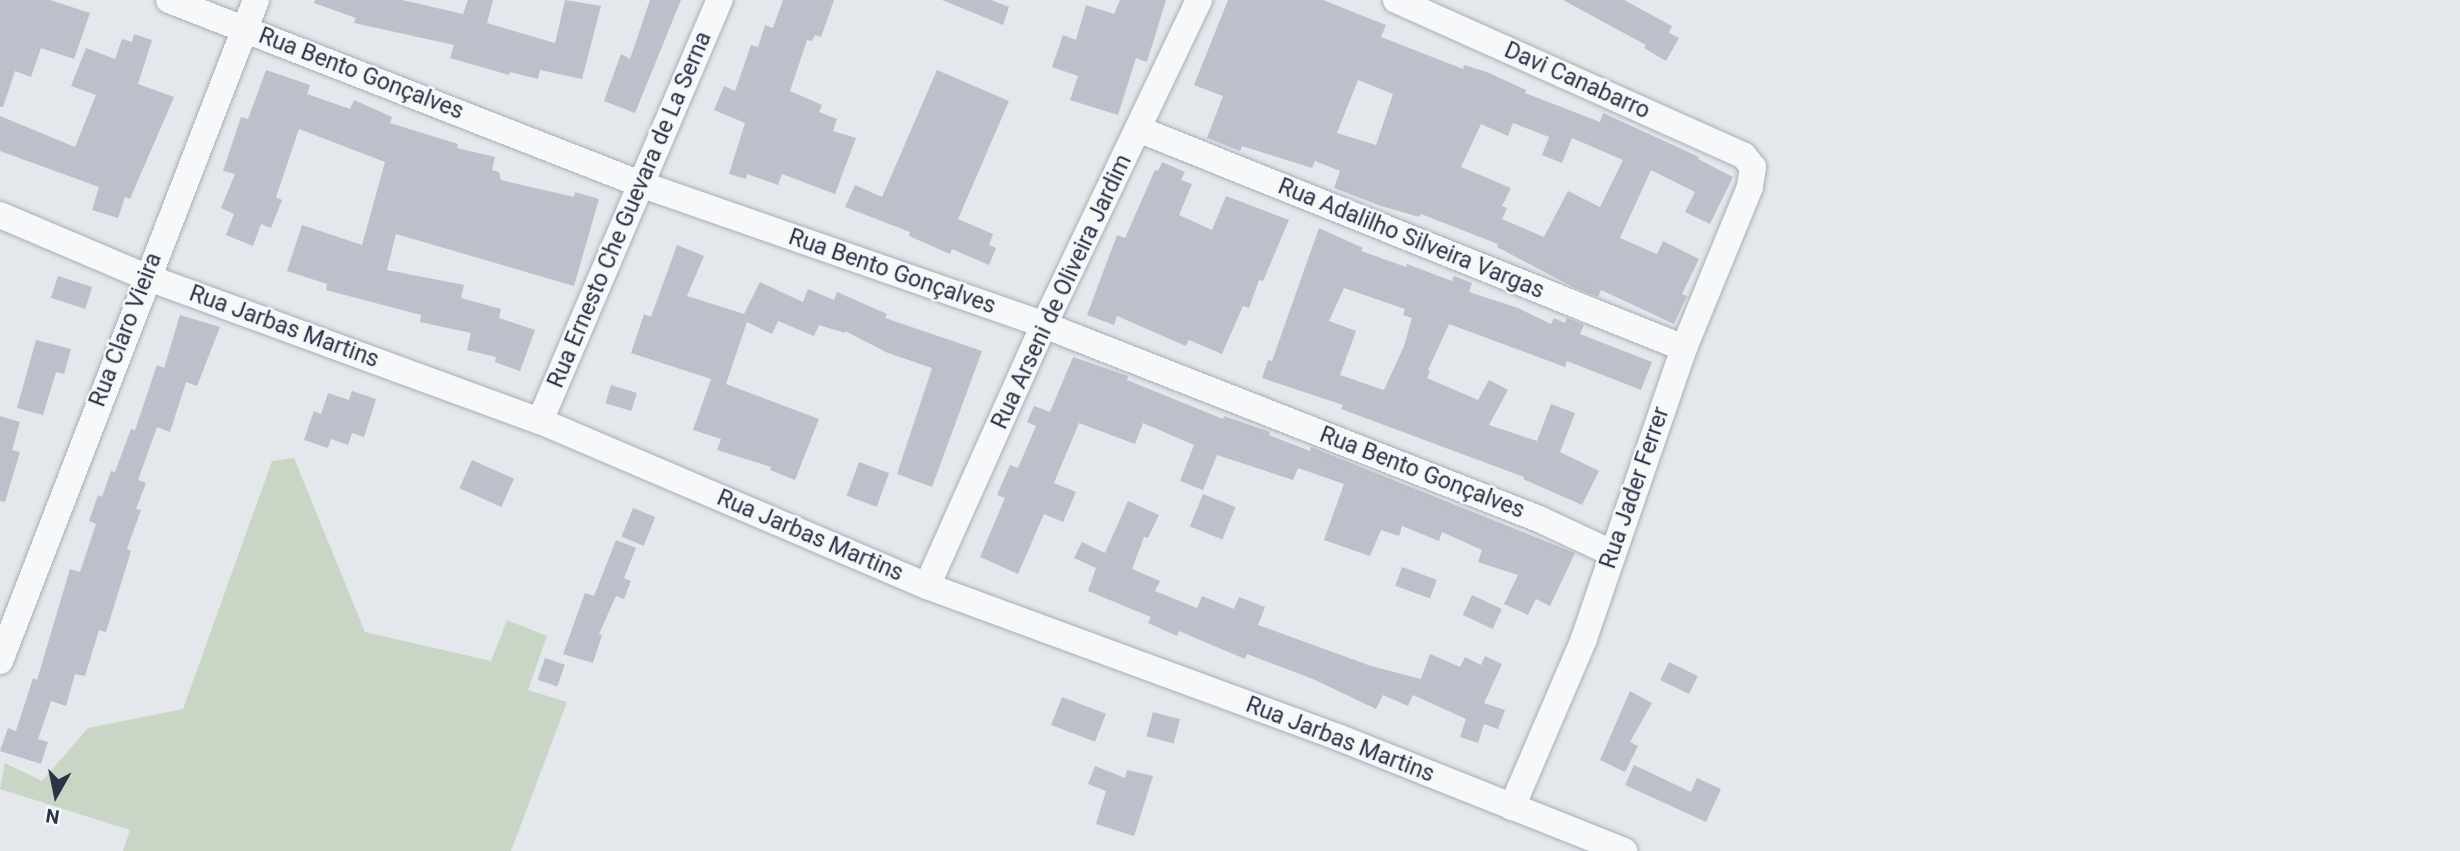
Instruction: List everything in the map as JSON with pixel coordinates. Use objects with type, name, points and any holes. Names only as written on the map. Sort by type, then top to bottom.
[{"type":"street","name":"Rua Bento Gonçalves","points":[[169,0],[643,185],[1044,325],[1539,519],[1612,553]]},
{"type":"street","name":"Rua Claro Vieira","points":[[0,661],[146,276],[256,0]]},
{"type":"street","name":"Rua Ernesto Che Guevara de La Serna","points":[[540,421],[720,0]]},
{"type":"street","name":"Rua Arseni de Oliveira Jardim","points":[[927,586],[1044,325],[1199,0]]},
{"type":"street","name":"Davi Canabarro","points":[[1396,0],[1744,156],[1753,167]]},
{"type":"street","name":"Rua Adalilho Silveira Vargas","points":[[1138,129],[1684,348]]},
{"type":"street","name":"Rua Jader Ferrer","points":[[1512,807],[1584,639],[1684,348],[1750,187],[1753,167]]},
{"type":"street","name":"Rua Jarbas Martins","points":[[0,215],[146,276],[540,421],[927,586],[1339,738],[1624,851]]},
{"type":"green space","points":[[294,458],[365,632],[491,661],[507,620],[547,636],[528,690],[567,702],[511,851],[123,851],[130,830],[0,789],[5,763],[42,781],[88,728],[183,709],[272,461]]},
{"type":"building","points":[[0,0],[50,0],[90,13],[74,59],[41,48],[31,77],[15,71],[3,107],[0,107]]},
{"type":"building","points":[[315,0],[402,0],[463,14],[468,0],[493,0],[487,23],[555,43],[565,0],[601,6],[582,79],[540,70],[538,79],[510,72],[509,75],[450,58],[454,45],[354,23],[356,18],[314,3]]},
{"type":"building","points":[[650,0],[681,0],[635,113],[604,101],[621,54],[630,59]]},
{"type":"building","points":[[783,0],[834,0],[821,37],[815,35],[812,41],[807,40],[790,91],[822,105],[819,112],[837,119],[833,131],[856,138],[835,194],[782,174],[778,185],[747,174],[746,179],[729,174],[745,123],[714,110],[724,86],[735,91],[751,45],[758,47],[765,25],[773,28]]},
{"type":"building","points":[[942,0],[991,0],[1009,7],[1003,25]]},
{"type":"building","points":[[1120,0],[1166,0],[1147,62],[1136,58],[1118,115],[1070,100],[1078,76],[1052,67],[1063,35],[1076,40],[1086,5],[1114,14]]},
{"type":"building","points":[[1228,0],[1323,0],[1386,25],[1381,37],[1463,69],[1464,65],[1487,72],[1526,90],[1525,93],[1600,122],[1603,113],[1699,157],[1698,159],[1733,177],[1710,224],[1685,212],[1695,192],[1651,170],[1620,238],[1657,254],[1663,241],[1699,259],[1682,294],[1687,296],[1674,324],[1601,290],[1598,297],[1573,287],[1497,247],[1498,244],[1421,214],[1419,217],[1381,206],[1334,188],[1340,171],[1315,161],[1312,168],[1242,146],[1240,151],[1207,138],[1223,96],[1194,85]],"holes":[[[1358,80],[1393,94],[1376,145],[1337,133]],[[1513,123],[1549,137],[1542,155],[1562,163],[1572,138],[1623,160],[1600,207],[1568,191],[1544,237],[1502,219],[1507,208],[1502,206],[1511,188],[1461,167],[1481,124],[1508,136]]]},
{"type":"building","points":[[1563,0],[1624,0],[1672,26],[1669,33],[1679,38],[1666,61],[1644,48],[1646,45]]},
{"type":"building","points":[[134,34],[152,40],[138,84],[174,97],[130,199],[125,197],[118,218],[92,210],[99,187],[0,151],[0,116],[75,147],[96,95],[71,86],[86,48],[115,59],[122,39],[132,42]]},
{"type":"building","points":[[266,70],[310,85],[307,94],[350,109],[354,100],[392,117],[390,123],[458,144],[457,148],[495,157],[492,170],[499,172],[501,180],[574,197],[575,192],[599,199],[574,286],[396,234],[387,270],[464,285],[461,298],[501,309],[499,318],[535,330],[520,371],[495,362],[496,357],[467,350],[471,333],[420,322],[421,315],[326,290],[327,284],[287,271],[302,225],[362,245],[385,162],[299,129],[276,197],[282,200],[271,228],[261,224],[253,246],[226,235],[234,214],[221,208],[235,174],[223,171],[241,117],[248,119]]},
{"type":"building","points":[[937,70],[1009,101],[958,219],[993,234],[989,245],[996,248],[989,265],[952,249],[950,254],[909,236],[910,232],[845,207],[855,185],[882,197]]},
{"type":"building","points":[[1162,162],[1185,172],[1181,180],[1192,184],[1179,215],[1212,230],[1226,196],[1289,220],[1263,281],[1259,280],[1249,308],[1243,306],[1222,354],[1189,340],[1186,346],[1117,316],[1114,325],[1087,315],[1117,235],[1125,238],[1155,170],[1158,171]]},
{"type":"building","points":[[1319,228],[1363,248],[1361,251],[1452,281],[1454,276],[1472,283],[1469,292],[1518,308],[1551,324],[1554,318],[1565,323],[1567,318],[1584,325],[1580,334],[1652,362],[1641,390],[1567,361],[1565,367],[1449,324],[1427,378],[1478,400],[1489,380],[1508,390],[1489,425],[1537,441],[1551,404],[1575,413],[1560,452],[1599,471],[1582,505],[1523,479],[1524,477],[1341,409],[1343,405],[1262,378],[1268,360],[1272,361]],"holes":[[[1344,288],[1405,309],[1403,315],[1412,318],[1404,346],[1384,390],[1340,375],[1356,331],[1329,321]]]},
{"type":"building","points":[[677,245],[704,256],[687,296],[744,314],[760,282],[803,302],[808,289],[834,300],[837,292],[887,314],[885,318],[982,351],[932,487],[897,474],[932,368],[888,353],[845,331],[819,325],[814,336],[778,321],[772,334],[747,322],[726,384],[819,419],[795,480],[770,470],[771,467],[717,450],[721,439],[693,430],[711,379],[631,353],[644,314],[651,317]]},
{"type":"building","points":[[58,276],[92,287],[85,309],[51,298]]},
{"type":"building","points":[[180,315],[220,327],[197,386],[186,382],[170,432],[157,427],[138,480],[146,483],[136,509],[141,510],[127,549],[131,551],[106,632],[99,630],[85,676],[75,674],[66,706],[51,701],[38,739],[48,742],[41,764],[0,751],[8,728],[16,731],[33,678],[37,680],[70,569],[80,572],[96,524],[89,521],[98,495],[102,497],[111,471],[115,472],[131,429],[135,430],[157,365],[164,368]]},
{"type":"building","points":[[36,340],[71,349],[64,374],[56,372],[43,415],[17,408]]},
{"type":"building","points":[[1073,357],[1128,376],[1127,380],[1223,419],[1224,416],[1270,432],[1269,435],[1310,451],[1311,447],[1575,553],[1550,606],[1536,599],[1528,615],[1504,604],[1518,575],[1478,562],[1482,550],[1442,532],[1439,541],[1402,526],[1399,536],[1381,530],[1370,556],[1324,540],[1344,484],[1298,468],[1293,480],[1217,455],[1203,490],[1180,481],[1194,445],[1143,423],[1135,444],[1079,423],[1054,483],[1076,492],[1063,522],[1044,514],[1018,574],[980,557],[1005,498],[997,495],[1010,465],[1018,468],[1036,426],[1027,422],[1034,406],[1050,412]]},
{"type":"building","points":[[611,385],[637,393],[631,411],[605,403]]},
{"type":"building","points":[[352,391],[376,399],[364,437],[352,433],[348,445],[331,439],[328,448],[304,440],[314,411],[321,414],[328,393],[349,400]]},
{"type":"building","points":[[0,416],[20,422],[12,450],[20,452],[5,502],[0,501]]},
{"type":"building","points":[[472,460],[514,479],[501,507],[459,488]]},
{"type":"building","points":[[859,462],[889,473],[877,507],[847,496]]},
{"type":"building","points":[[1203,494],[1235,507],[1222,540],[1190,526]]},
{"type":"building","points":[[1128,501],[1159,515],[1148,538],[1144,537],[1132,569],[1160,581],[1155,591],[1197,608],[1202,596],[1234,609],[1239,597],[1265,607],[1258,625],[1371,666],[1421,679],[1430,654],[1460,667],[1465,657],[1481,665],[1485,656],[1502,664],[1484,703],[1505,710],[1498,729],[1484,724],[1478,743],[1460,737],[1466,719],[1413,695],[1408,706],[1383,695],[1376,709],[1313,679],[1247,654],[1245,659],[1179,631],[1177,636],[1148,623],[1151,617],[1088,591],[1096,568],[1074,558],[1082,542],[1105,553]]},
{"type":"building","points":[[633,508],[655,517],[644,546],[621,537]]},
{"type":"building","points":[[616,540],[636,548],[624,578],[631,581],[624,599],[616,596],[599,634],[602,635],[593,663],[563,654],[585,593],[594,596]]},
{"type":"building","points":[[1402,567],[1437,580],[1430,598],[1395,586]]},
{"type":"building","points":[[1472,595],[1502,609],[1493,629],[1463,615]]},
{"type":"building","points":[[545,658],[565,665],[557,687],[538,680]]},
{"type":"building","points":[[1669,662],[1698,676],[1689,694],[1660,680]]},
{"type":"building","points":[[1630,691],[1652,703],[1630,742],[1638,746],[1625,772],[1600,760]]},
{"type":"building","points":[[1062,697],[1106,714],[1095,742],[1051,725]]},
{"type":"building","points":[[1153,712],[1180,719],[1174,743],[1147,736]]},
{"type":"building","points":[[1634,765],[1691,792],[1697,778],[1721,789],[1706,822],[1625,785]]},
{"type":"building","points":[[1095,766],[1125,778],[1127,770],[1153,776],[1134,836],[1096,824],[1106,791],[1088,784]]}]
